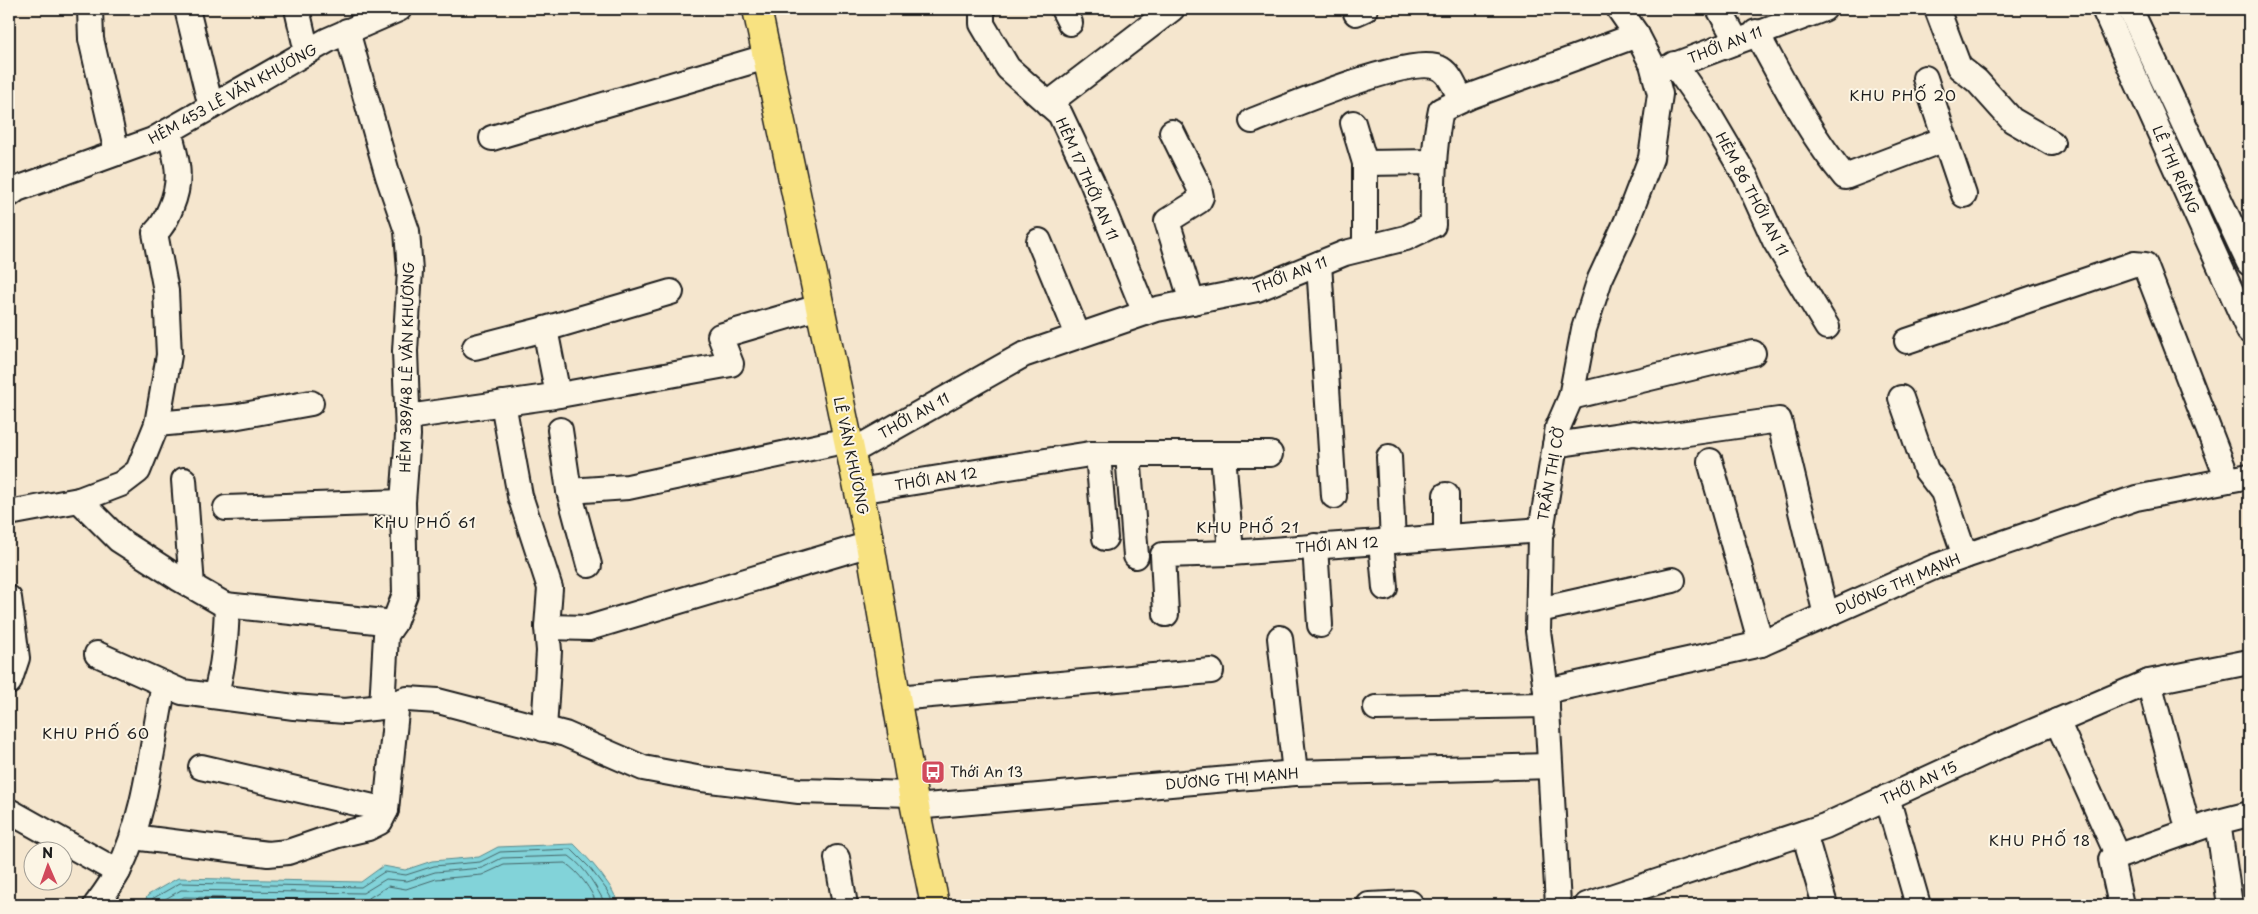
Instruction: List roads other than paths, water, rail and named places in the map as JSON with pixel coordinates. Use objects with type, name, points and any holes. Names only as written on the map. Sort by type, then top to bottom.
[{"type":"main road","name":"LÊ VĂN KHƯƠNG","points":[[757,9],[870,544],[914,801],[934,905]]},
{"type":"street","points":[[90,9],[91,39],[117,153]]},
{"type":"street","points":[[187,9],[212,107]]},
{"type":"street","points":[[297,9],[307,52]]},
{"type":"street","name":"HẺM 453 LÊ VĂN KHƯƠNG","points":[[9,195],[17,189],[153,140],[307,52],[347,31],[399,9]]},
{"type":"street","name":"HẺM 17 THỚI AN 11","points":[[982,9],[982,24],[1008,68],[1060,114],[1080,157],[1145,313]]},
{"type":"street","points":[[1048,104],[1172,9]]},
{"type":"street","name":"TRẦN THỊ CỜ","points":[[1558,905],[1546,698],[1538,631],[1542,530],[1558,427],[1570,397],[1584,329],[1600,279],[1626,223],[1651,158],[1664,68],[1619,9]]},
{"type":"street","points":[[1719,9],[1746,36],[1845,177],[1945,139]]},
{"type":"street","points":[[1936,9],[1959,67],[1977,81],[2012,120],[2052,143]]},
{"type":"street","name":"LÊ THỊ RIÊNG","points":[[2104,9],[2249,331]]},
{"type":"street","name":"LÊ THỊ RIÊNG","points":[[2130,9],[2249,263]]},
{"type":"street","name":"THỚI AN 11","points":[[1664,68],[1809,11]]},
{"type":"street","name":"HẺM 389/48 LÊ VĂN KHƯƠNG","points":[[347,31],[388,176],[408,231],[410,270],[405,351],[408,417],[403,502],[405,594],[394,623],[386,635],[389,705],[386,810]]},
{"type":"street","name":"THỚI AN 11","points":[[569,491],[628,487],[850,446],[1023,355],[1145,313],[1257,289],[1365,248],[1406,238],[1433,225],[1434,162],[1441,110],[1461,100],[1637,35]]},
{"type":"street","points":[[492,138],[766,57]]},
{"type":"street","points":[[1252,121],[1353,82],[1427,65],[1441,69],[1448,75],[1461,100]]},
{"type":"street","name":"HẺM 86 THỚI AN 11","points":[[1664,68],[1707,111],[1746,177],[1775,241],[1827,326]]},
{"type":"street","points":[[1925,78],[1964,195]]},
{"type":"street","points":[[1353,123],[1365,163],[1365,248]]},
{"type":"street","points":[[9,513],[79,500],[121,484],[138,471],[157,424],[169,355],[166,291],[155,233],[169,212],[178,191],[179,173],[169,131]]},
{"type":"street","points":[[1172,132],[1200,193],[1198,201],[1167,221],[1192,302]]},
{"type":"street","points":[[1365,163],[1434,162]]},
{"type":"street","points":[[1039,241],[1078,335]]},
{"type":"street","points":[[1319,264],[1334,496]]},
{"type":"street","points":[[1907,341],[2134,264],[2145,265],[2239,478]]},
{"type":"street","points":[[475,346],[545,329],[670,292]]},
{"type":"street","points":[[408,417],[558,395],[731,364],[720,336],[820,307]]},
{"type":"street","points":[[545,329],[558,395]]},
{"type":"street","points":[[1570,397],[1753,353]]},
{"type":"street","points":[[1900,398],[1926,470],[1943,492],[1965,556]]},
{"type":"street","points":[[157,424],[233,417],[311,403]]},
{"type":"street","points":[[503,403],[520,496],[550,588],[547,627],[549,651],[544,729]]},
{"type":"street","points":[[1556,445],[1634,433],[1659,437],[1779,420],[1826,615]]},
{"type":"street","points":[[560,430],[569,491],[589,565]]},
{"type":"street","points":[[1098,454],[1105,538]]},
{"type":"street","name":"THỚI AN 12","points":[[858,491],[1098,454],[1270,454]]},
{"type":"street","points":[[1128,454],[1136,556]]},
{"type":"street","points":[[1223,454],[1231,553]]},
{"type":"street","points":[[1385,588],[1389,456]]},
{"type":"street","points":[[1710,460],[1761,644]]},
{"type":"street","name":"DƯƠNG THỊ MẠNH","points":[[1376,708],[1546,698],[1761,644],[1934,567],[1965,556],[2136,498],[2239,478]]},
{"type":"street","points":[[184,480],[192,586]]},
{"type":"street","points":[[1446,495],[1446,537]]},
{"type":"street","points":[[79,500],[119,540],[192,586],[227,605],[394,623]]},
{"type":"street","points":[[226,508],[403,502]]},
{"type":"street","name":"THỚI AN 12","points":[[1166,614],[1163,555],[1231,553],[1542,530]]},
{"type":"street","points":[[547,627],[589,628],[870,544]]},
{"type":"street","points":[[1315,546],[1320,626]]},
{"type":"street","points":[[1539,610],[1673,580]]},
{"type":"street","points":[[9,598],[17,658],[9,682]]},
{"type":"street","points":[[215,696],[222,674],[226,640],[227,605]]},
{"type":"street","points":[[1280,638],[1295,773]]},
{"type":"street","name":"DƯƠNG THỊ MẠNH","points":[[97,654],[182,692],[345,711],[389,705],[407,699],[438,701],[565,734],[643,768],[693,778],[798,791],[914,801],[1295,773],[1550,766]]},
{"type":"street","name":"THỚI AN 15","points":[[1588,905],[1825,826],[2057,721],[2149,682],[2249,662]]},
{"type":"street","points":[[896,698],[1211,671]]},
{"type":"street","points":[[2149,682],[2189,832]]},
{"type":"street","points":[[96,905],[118,872],[133,837],[151,764],[164,685]]},
{"type":"street","points":[[2057,721],[2118,856]]},
{"type":"street","points":[[133,837],[268,854],[288,852],[338,835],[368,828],[380,822],[386,810],[201,767]]},
{"type":"street","points":[[1887,797],[1918,905]]},
{"type":"street","points":[[9,811],[118,872]]},
{"type":"street","points":[[2121,905],[2111,859],[2218,822],[2249,814]]},
{"type":"street","points":[[2218,822],[2230,905]]},
{"type":"street","points":[[1804,832],[1825,905]]},
{"type":"street","points":[[837,858],[845,905]]},
{"type":"street","points":[[1369,905],[1410,903]]},
{"type":"water","points":[[574,844],[601,874],[622,905],[142,905],[148,895],[178,878],[361,882],[383,866],[405,870],[432,861],[479,857],[498,847]]},
{"type":"place","name":"Thới An 13","points":[[933,772]]},
{"type":"district","name":"KHU PHỐ 20","points":[[1903,96]]},
{"type":"district","name":"KHU PHỐ 61","points":[[425,523]]},
{"type":"district","name":"KHU PHỐ 21","points":[[1248,528]]},
{"type":"district","name":"KHU PHỐ 60","points":[[96,734]]},
{"type":"district","name":"KHU PHỐ 18","points":[[2040,841]]}]
